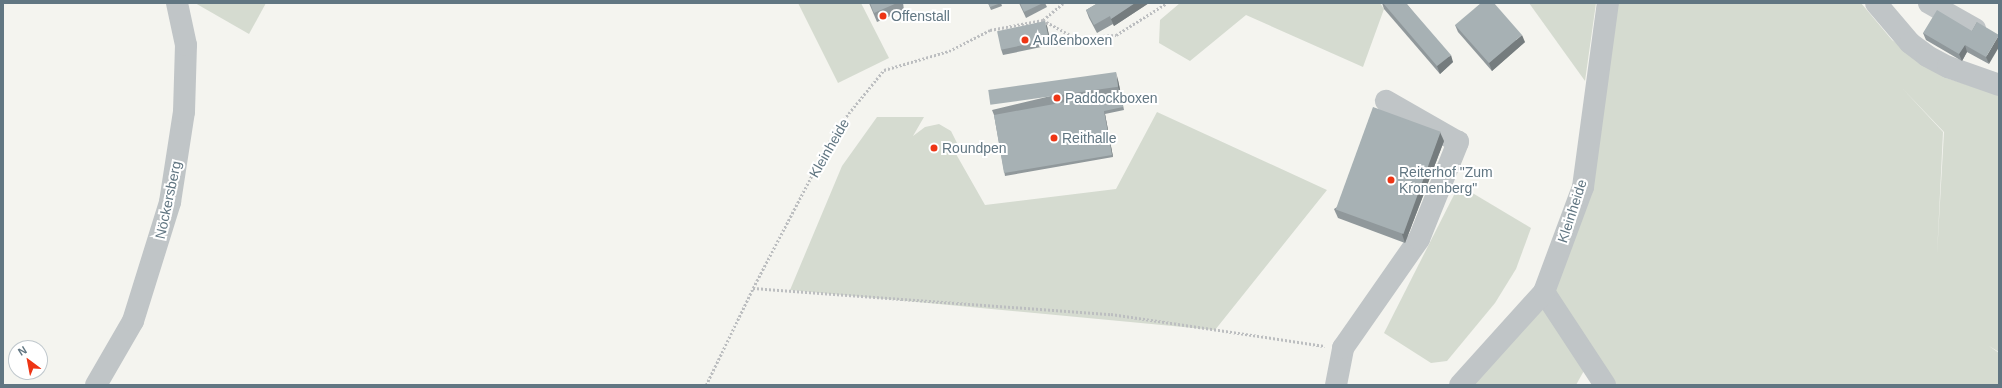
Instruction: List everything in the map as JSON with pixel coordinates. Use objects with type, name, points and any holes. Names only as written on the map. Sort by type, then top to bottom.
[{"type":"street","name":"Nöckersberg","points":[[96,385],[134,321],[170,202],[184,105],[186,45],[177,3]]},
{"type":"street","name":"Kleinheide","points":[[1460,385],[1544,292],[1582,187],[1608,3]]},
{"type":"street","points":[[1876,3],[1910,43],[1928,56],[1948,67],[1999,85]]},
{"type":"street","points":[[1929,3],[1975,28]]},
{"type":"street","points":[[1336,385],[1343,348],[1419,239],[1458,142],[1386,101]]},
{"type":"street","points":[[1544,292],[1605,385]]},
{"type":"path","name":"Kleinheide","points":[[706,385],[753,288],[836,129],[884,70],[949,51],[990,30],[1043,20],[1063,3]]},
{"type":"path","points":[[1043,20],[1075,38],[1116,35],[1167,3]]},
{"type":"path","points":[[753,288],[1111,314],[1343,348]]},
{"type":"shaded area","points":[[195,3],[266,3],[249,34]]},
{"type":"shaded area","points":[[798,3],[861,3],[889,58],[838,83]]},
{"type":"shaded area","points":[[1180,3],[1380,3],[1384,9],[1363,67],[1246,15],[1190,61],[1159,43],[1160,20]]},
{"type":"shaded area","points":[[1529,3],[1596,3],[1585,81]]},
{"type":"shaded area","points":[[1618,3],[1861,3],[1892,40],[1943,77],[1999,95],[1999,352],[1989,346],[1999,353],[1999,385],[1609,385],[1550,292]],"holes":[[[1902,88],[1944,132],[1937,255],[1943,132]]]},
{"type":"shaded area","points":[[1157,112],[1327,190],[1215,330],[790,290],[842,166],[877,117],[924,117],[913,136],[925,127],[939,124],[951,131],[957,143],[956,154],[985,205],[1116,189]]},
{"type":"shaded area","points":[[1459,185],[1531,228],[1516,269],[1495,303],[1447,361],[1431,363],[1384,333]]},
{"type":"shaded area","points":[[1543,305],[1586,367],[1576,385],[1473,385]]},
{"type":"building","points":[[870,3],[897,3],[874,13]]},
{"type":"building","points":[[988,3],[1001,3],[990,7]]},
{"type":"building","points":[[1020,3],[1043,3],[1024,12]]},
{"type":"building","points":[[1098,3],[1135,3],[1111,19],[1110,16],[1094,25],[1086,10]]},
{"type":"building","points":[[1383,3],[1406,3],[1451,55],[1437,66]]},
{"type":"building","points":[[1481,3],[1494,3],[1522,35],[1489,63],[1455,25]]},
{"type":"building","points":[[1937,10],[1972,31],[1977,22],[1999,35],[1986,57],[1965,45],[1959,54],[1923,33]]},
{"type":"building","name":"Außenboxen","points":[[1045,21],[1049,40],[1001,50],[997,31]]},
{"type":"building","points":[[1116,72],[1118,87],[990,105],[988,90]]},
{"type":"building","name":"Reithalle","points":[[1120,92],[1123,107],[1104,111],[1112,155],[1004,173],[994,115]]},
{"type":"building","name":"Reiterhof \"Zum Kronenberg\"","points":[[1373,107],[1441,132],[1403,234],[1336,209]]},
{"type":"place","name":"Offenstall","points":[[883,16]]},
{"type":"place","name":"Außenboxen","points":[[1025,40]]},
{"type":"place","name":"Paddockboxen","points":[[1057,98]]},
{"type":"place","name":"Reithalle","points":[[1054,138]]},
{"type":"place","name":"Roundpen","points":[[934,148]]},
{"type":"place","name":"Reiterhof \"Zum Kronenberg\"","points":[[1391,180]]}]
